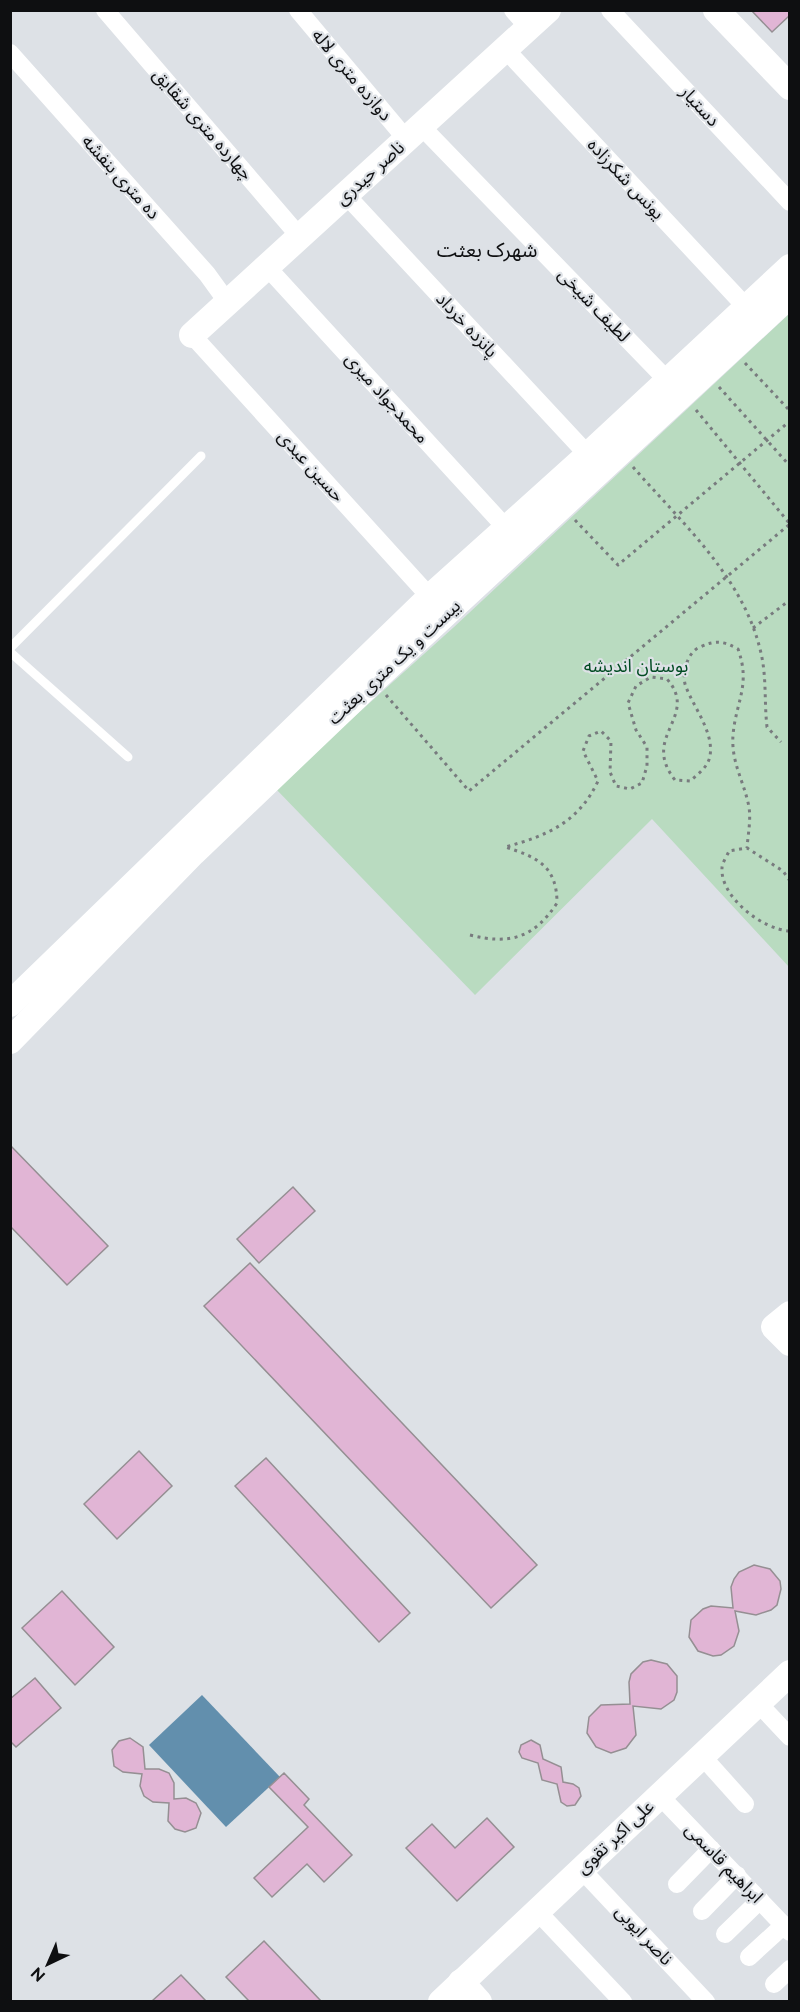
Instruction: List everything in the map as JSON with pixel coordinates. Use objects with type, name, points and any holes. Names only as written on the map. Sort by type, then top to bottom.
[{"type":"street","name":"چهارده متری شقایق","points":[[105,10],[300,237]]},
{"type":"street","name":"دوازده متری لاله","points":[[298,10],[414,133]]},
{"type":"street","name":"ناصر حیدری","points":[[192,336],[505,49],[521,19],[548,10]]},
{"type":"street","name":"دستیار","points":[[610,10],[789,202]]},
{"type":"street","points":[[716,10],[789,87]]},
{"type":"street","name":"یونس شکرزاده","points":[[505,49],[747,308]]},
{"type":"street","name":"ده متری بنفشه","points":[[10,53],[207,274],[228,303]]},
{"type":"street","name":"لطیف شیخی","points":[[414,133],[675,388]]},
{"type":"street","name":"پانزده خرداد","points":[[346,195],[588,455]]},
{"type":"street","name":"محمدجواد میری","points":[[267,267],[507,529]]},
{"type":"street","name":"بیست و یک متری بعثت","points":[[10,1041],[193,853],[675,388],[747,308],[789,267]]},
{"type":"street","name":"بیست و یک متری بعثت","points":[[10,1004],[430,597],[588,455],[789,295]]},
{"type":"street","name":"حسین عبدی","points":[[192,336],[430,597]]},
{"type":"street","name":"علی اکبر تقوی","points":[[441,2001],[789,1673]]},
{"type":"street","points":[[758,1702],[789,1737]]},
{"type":"street","points":[[702,1756],[744,1804]]},
{"type":"street","name":"ابراهیم قاسمی","points":[[659,1795],[787,1928]]},
{"type":"street","points":[[677,1884],[711,1850]]},
{"type":"street","name":"ناصر ایوبی","points":[[581,1869],[706,2001]]},
{"type":"street","points":[[702,1911],[737,1875]]},
{"type":"street","points":[[724,1934],[760,1900]]},
{"type":"street","points":[[537,1911],[623,2001]]},
{"type":"street","points":[[749,1958],[787,1928]]},
{"type":"street","points":[[774,1984],[789,1969]]},
{"type":"street","points":[[461,1982],[479,2001]]},
{"type":"lane","points":[[128,756],[10,650],[201,456]]},
{"type":"path","points":[[742,359],[789,411]]},
{"type":"path","points":[[715,383],[789,466]]},
{"type":"path","points":[[374,680],[470,791],[789,524],[675,388]]},
{"type":"path","points":[[573,517],[618,565],[741,464],[789,421]]},
{"type":"path","points":[[630,463],[727,575],[747,611],[760,649],[766,682],[767,727],[781,742]]},
{"type":"path","points":[[753,628],[789,600]]},
{"type":"path","points":[[470,935],[493,940],[518,937],[540,924],[558,903],[557,887],[552,873],[536,858],[505,847],[565,825],[592,795],[598,781],[584,751],[589,736],[601,731],[611,741],[610,772],[616,786],[630,789],[642,783],[647,766],[647,747],[636,730],[628,703],[636,686],[651,677],[667,680],[677,691],[679,706],[665,736],[663,754],[675,780],[690,781],[704,769],[710,756],[707,738],[701,717],[685,686],[685,672],[687,662],[695,648],[710,642],[724,642],[738,649],[745,668],[744,687],[733,737],[736,772],[749,812],[747,848]]},
{"type":"path","points":[[789,881],[783,871],[747,848],[729,851],[722,867],[725,884],[754,917],[766,925],[789,931]]},
{"type":"green space","name":"بوستان اندیشه","points":[[789,314],[789,967],[652,819],[475,995],[275,788],[454,627]]},
{"type":"water","points":[[202,1695],[280,1777],[226,1827],[149,1745]]},
{"type":"building","points":[[751,10],[789,10],[789,16],[772,32]]},
{"type":"building","points":[[10,1145],[108,1246],[67,1285],[10,1226]]},
{"type":"building","points":[[293,1187],[315,1211],[259,1263],[237,1239]]},
{"type":"building","points":[[250,1263],[537,1565],[491,1608],[204,1306]]},
{"type":"building","points":[[139,1451],[172,1486],[117,1539],[84,1504]]},
{"type":"building","points":[[266,1458],[410,1613],[379,1642],[235,1486]]},
{"type":"building","points":[[754,1565],[770,1569],[780,1581],[781,1589],[777,1605],[771,1610],[756,1615],[735,1611],[739,1631],[734,1646],[721,1655],[713,1656],[698,1651],[689,1637],[691,1620],[703,1609],[711,1606],[733,1608],[731,1587],[734,1579],[739,1572]]},
{"type":"building","points":[[62,1591],[114,1647],[75,1685],[22,1628]]},
{"type":"building","points":[[651,1660],[667,1664],[677,1676],[677,1692],[674,1700],[661,1709],[633,1706],[636,1735],[626,1748],[611,1753],[596,1747],[587,1733],[589,1717],[601,1705],[630,1704],[631,1674],[643,1662]]},
{"type":"building","points":[[35,1678],[61,1708],[16,1747],[10,1741],[10,1699]]},
{"type":"building","points":[[130,1738],[143,1747],[145,1769],[159,1769],[169,1773],[174,1783],[174,1799],[186,1798],[196,1803],[201,1813],[196,1828],[185,1832],[175,1829],[168,1821],[169,1803],[153,1802],[144,1796],[140,1786],[142,1774],[123,1772],[114,1766],[112,1750],[119,1741]]},
{"type":"building","points":[[531,1740],[540,1745],[543,1759],[561,1767],[563,1782],[579,1788],[581,1796],[575,1805],[567,1806],[561,1802],[557,1784],[542,1780],[538,1763],[522,1758],[519,1752],[521,1745]]},
{"type":"building","points":[[284,1773],[309,1799],[304,1805],[352,1855],[324,1882],[307,1864],[272,1897],[254,1878],[308,1827],[269,1787]]},
{"type":"building","points":[[487,1818],[514,1847],[457,1901],[406,1848],[432,1824],[455,1848]]},
{"type":"building","points":[[264,1941],[321,2001],[249,2001],[226,1977]]},
{"type":"building","points":[[181,1975],[206,2001],[152,2001]]},
{"type":"district","name":"شهرک بعثت","points":[[487,250]]}]
